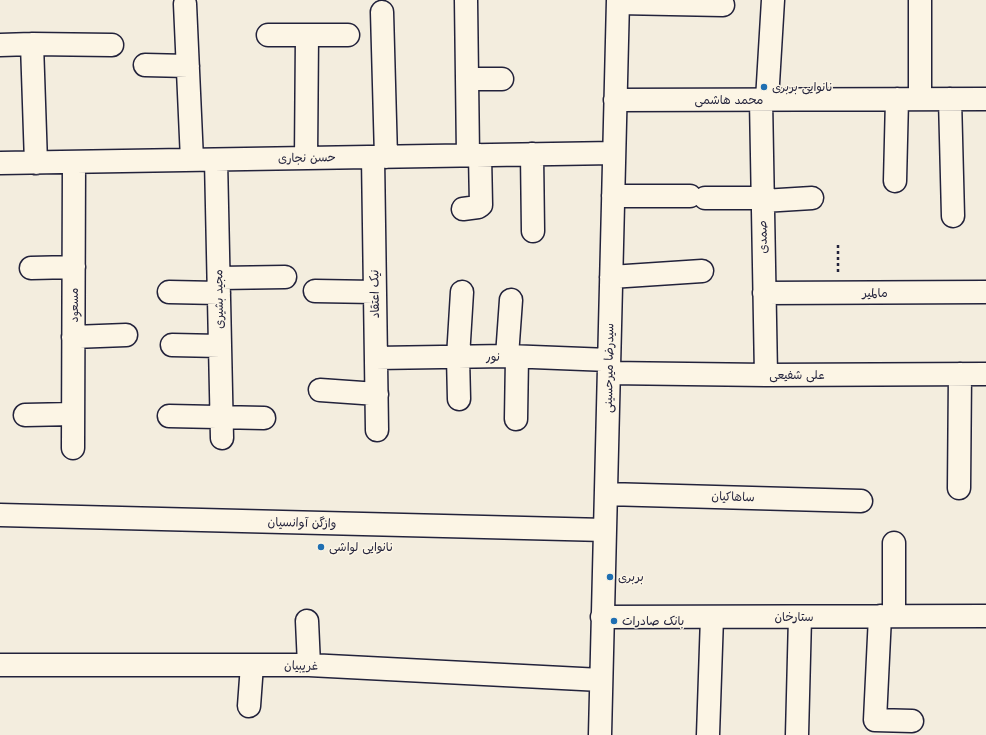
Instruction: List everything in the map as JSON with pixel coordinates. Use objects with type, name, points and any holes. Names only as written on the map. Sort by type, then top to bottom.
[{"type":"street","points":[[463,209],[478,207],[481,205],[474,155],[467,79],[466,0]]},
{"type":"street","name":"صمدی","points":[[766,375],[763,199],[764,100],[773,0]]},
{"type":"street","points":[[920,0],[920,99]]},
{"type":"street","points":[[618,2],[723,5]]},
{"type":"street","name":"سیدرضا میرحسینی","points":[[600,735],[618,2]]},
{"type":"street","points":[[185,4],[192,160]]},
{"type":"street","name":"نیک اعتقاد","points":[[378,430],[375,292],[380,157],[382,12]]},
{"type":"street","points":[[268,35],[348,35]]},
{"type":"street","points":[[306,158],[307,35]]},
{"type":"street","points":[[32,44],[36,162]]},
{"type":"street","points":[[0,45],[112,45]]},
{"type":"street","points":[[145,65],[188,66]]},
{"type":"street","points":[[467,79],[502,79]]},
{"type":"street","points":[[895,181],[897,99]]},
{"type":"street","points":[[950,99],[953,216]]},
{"type":"street","name":"محمد هاشمی","points":[[615,100],[986,99]]},
{"type":"street","name":"حسن نجاری","points":[[0,163],[614,153]]},
{"type":"street","points":[[532,154],[533,231]]},
{"type":"street","name":"مجید بشیری","points":[[216,160],[222,438]]},
{"type":"street","name":"مسعود","points":[[73,448],[74,162]]},
{"type":"street","points":[[613,196],[763,199],[812,198]]},
{"type":"street","points":[[31,268],[74,267]]},
{"type":"street","points":[[611,277],[702,271]]},
{"type":"street","points":[[169,292],[284,277]]},
{"type":"street","points":[[315,291],[375,292]]},
{"type":"street","points":[[459,399],[458,357],[462,292]]},
{"type":"street","name":"مالمیر","points":[[764,293],[986,292]]},
{"type":"street","points":[[511,300],[512,357],[516,419]]},
{"type":"street","points":[[73,337],[126,335]]},
{"type":"street","points":[[172,346],[220,346]]},
{"type":"street","name":"نور","points":[[376,358],[512,357],[609,366]]},
{"type":"street","name":"علی شفیعی","points":[[609,366],[766,375],[986,374]]},
{"type":"street","points":[[959,488],[960,374]]},
{"type":"street","points":[[320,390],[377,394]]},
{"type":"street","points":[[25,415],[73,414]]},
{"type":"street","points":[[169,416],[264,418]]},
{"type":"street","name":"ساهاکیان","points":[[606,494],[861,501]]},
{"type":"street","name":"وازگن آوانسیان","points":[[0,515],[605,530]]},
{"type":"street","points":[[894,542],[875,720],[912,721]]},
{"type":"street","points":[[797,735],[800,616]]},
{"type":"street","name":"ستارخان","points":[[602,617],[986,616]]},
{"type":"street","points":[[708,735],[712,617]]},
{"type":"street","points":[[307,621],[309,665]]},
{"type":"street","name":"غریبیان","points":[[0,665],[309,665],[601,680]]},
{"type":"street","points":[[248,706],[252,665]]},
{"type":"path","points":[[838,242],[838,293]]},
{"type":"place","name":"نانوایی بربری","points":[[764,87]]},
{"type":"place","name":"نانوایی لواشی","points":[[321,547]]},
{"type":"place","name":"بربری","points":[[610,577]]},
{"type":"place","name":"بانک صادرات","points":[[614,621]]}]
